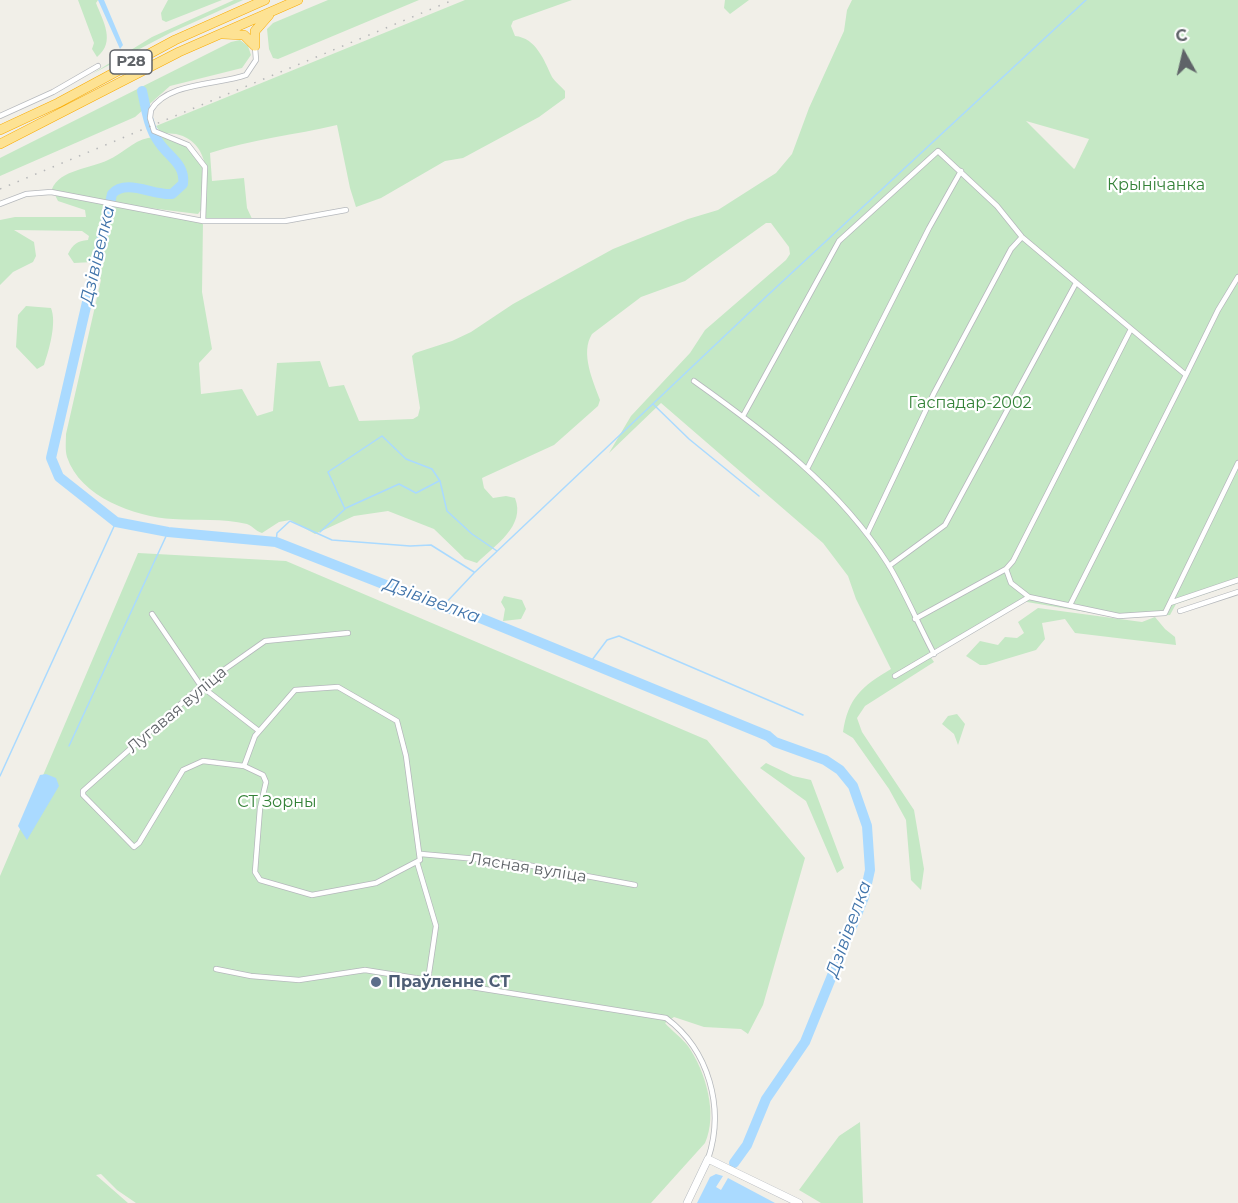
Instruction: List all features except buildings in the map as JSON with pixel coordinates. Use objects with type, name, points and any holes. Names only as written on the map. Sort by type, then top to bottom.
[{"type":"highway","name":"Р28","points":[[0,130],[58,103],[176,40],[265,0]]},
{"type":"highway","name":"Р28","points":[[0,144],[217,34],[298,0]]},
{"type":"highway","points":[[255,46],[254,36],[258,25],[281,7]]},
{"type":"highway","points":[[217,34],[244,35],[255,46]]},
{"type":"street","points":[[203,221],[205,167],[184,141],[154,131],[149,116],[157,103],[191,86],[246,75],[256,60],[255,46]]},
{"type":"street","points":[[0,116],[53,92],[98,66]]},
{"type":"street","points":[[743,416],[839,241],[938,151],[997,206],[1022,237],[1186,375]]},
{"type":"street","points":[[807,467],[929,228],[961,171]]},
{"type":"street","points":[[0,204],[38,192],[67,194],[117,206],[203,221],[285,221],[346,210]]},
{"type":"street","points":[[867,534],[934,393],[1011,249],[1022,237]]},
{"type":"street","points":[[1070,605],[1218,310],[1238,277]]},
{"type":"street","points":[[889,566],[945,525],[1076,283]]},
{"type":"street","points":[[915,619],[1006,569],[1013,561],[1131,329]]},
{"type":"street","points":[[694,381],[743,416],[807,467],[867,534],[889,566],[934,654]]},
{"type":"street","points":[[1006,569],[1011,583],[1029,597],[1119,616],[1165,614],[1238,463]]},
{"type":"street","points":[[1170,603],[1238,580]]},
{"type":"street","points":[[1180,611],[1238,592]]},
{"type":"street","points":[[895,676],[1029,597]]},
{"type":"street","points":[[152,614],[201,686],[259,731]]},
{"type":"street","name":"Лугавая вуліца","points":[[244,766],[203,761],[183,770],[139,843],[134,847],[84,797],[83,791],[201,686],[265,641],[348,633]]},
{"type":"street","points":[[309,687],[338,687],[397,721],[406,756],[420,860],[376,883],[312,895],[260,880],[255,872],[260,808],[266,782],[263,775],[244,766],[259,731],[288,696],[295,690],[309,687]]},
{"type":"street","name":"Лясная вуліца","points":[[421,854],[511,862],[635,885]]},
{"type":"street","points":[[417,862],[436,926],[428,980]]},
{"type":"street","points":[[216,969],[251,976],[299,980],[365,970],[666,1018],[687,1036],[704,1061],[716,1115],[715,1135],[708,1159],[687,1203]]},
{"type":"street","points":[[708,1159],[800,1203]]},
{"type":"green space","points":[[78,0],[98,0],[96,3],[107,38],[103,51],[97,57],[92,49],[94,43]]},
{"type":"green space","points":[[168,0],[222,0],[166,22],[162,20],[161,13]]},
{"type":"green space","points":[[234,0],[243,0],[170,33],[92,74],[152,37]]},
{"type":"green space","points":[[328,0],[419,0],[278,59],[273,58],[269,49],[267,29],[273,23]]},
{"type":"green space","points":[[465,0],[572,0],[513,21],[511,26],[515,36],[534,45],[552,77],[565,91],[565,98],[539,117],[463,158],[445,161],[381,198],[356,207],[337,125],[242,144],[210,153],[212,181],[244,178],[247,208],[253,221],[204,219],[207,182],[203,157],[189,139],[162,132],[156,126]]},
{"type":"green space","points":[[725,0],[749,0],[730,14],[724,8]]},
{"type":"green space","points":[[852,0],[1238,0],[1238,583],[1176,604],[1170,615],[1122,618],[1021,601],[928,653],[934,662],[865,706],[857,718],[862,732],[914,810],[924,869],[921,890],[911,880],[906,820],[889,789],[853,738],[843,732],[845,720],[858,694],[864,687],[891,669],[856,599],[848,576],[823,543],[661,403],[609,453],[631,416],[690,353],[705,330],[786,260],[790,254],[789,247],[771,223],[766,223],[685,281],[641,297],[592,334],[587,358],[600,400],[598,406],[554,445],[482,478],[484,488],[493,498],[506,496],[515,498],[517,508],[513,526],[500,542],[477,563],[465,559],[434,529],[388,511],[354,516],[315,534],[290,520],[279,522],[262,533],[249,525],[238,522],[182,520],[142,514],[126,509],[96,494],[74,471],[66,454],[66,434],[101,280],[93,262],[74,263],[68,254],[74,245],[88,240],[89,236],[82,231],[14,230],[34,242],[36,256],[33,262],[13,272],[0,285],[0,220],[15,217],[86,217],[85,210],[58,201],[52,189],[61,178],[108,160],[143,140],[156,137],[182,143],[200,161],[204,184],[201,210],[198,214],[133,206],[203,221],[202,292],[212,349],[199,363],[201,394],[242,389],[257,416],[273,411],[277,363],[320,361],[329,387],[344,385],[359,421],[413,419],[418,416],[420,408],[412,356],[415,353],[471,332],[513,304],[613,249],[688,219],[718,210],[776,173],[792,154],[809,108],[844,31],[847,10]],"holes":[[[1026,121],[1089,139],[1074,169]]]},
{"type":"green space","points":[[240,40],[248,46],[251,55],[242,68],[170,86],[135,117],[0,176],[0,158],[231,42]]},
{"type":"green space","points":[[26,306],[51,308],[53,314],[53,329],[48,352],[44,365],[37,369],[16,347],[18,315]]},
{"type":"green space","name":"СТ Зорны","points":[[138,553],[286,561],[707,740],[805,858],[763,1005],[748,1034],[741,1029],[704,1027],[674,1017],[665,1023],[688,1046],[705,1080],[710,1106],[709,1132],[705,1143],[651,1203],[136,1203],[117,1190],[101,1174],[96,1175],[128,1203],[0,1203],[0,876]]},
{"type":"green space","points":[[504,596],[522,600],[526,609],[521,619],[503,621],[505,609],[501,602]]},
{"type":"green space","points":[[1038,608],[1142,622],[1155,617],[1175,637],[1176,645],[1075,633],[1065,619],[1042,623],[1045,639],[1036,650],[986,665],[980,665],[966,656],[980,641],[998,645],[1005,637],[1017,638],[1024,633],[1018,622]]},
{"type":"green space","points":[[957,714],[965,724],[958,745],[954,734],[942,724],[948,716]]},
{"type":"green space","points":[[766,763],[793,776],[811,780],[844,868],[837,873],[806,801],[760,768]]},
{"type":"green space","points":[[860,1122],[863,1203],[821,1203],[799,1190],[839,1136]]},
{"type":"water","points":[[98,0],[104,0],[123,45],[120,49]]},
{"type":"water","points":[[46,774],[56,778],[59,786],[27,840],[18,826],[40,775]]},
{"type":"water","points":[[716,1174],[723,1176],[716,1187],[721,1190],[728,1178],[775,1203],[697,1203],[710,1177]]},
{"type":"waterway","points":[[442,607],[474,573],[769,294],[1086,0]]},
{"type":"waterway","name":"Дзівівелка","points":[[142,91],[152,129],[182,171],[183,184],[172,194],[132,187],[118,189],[112,194],[51,458],[59,477],[116,522],[168,532],[276,542],[442,607],[473,615],[768,736],[775,742],[825,760],[840,770],[853,786],[867,826],[870,870],[864,897],[805,1042],[766,1099],[747,1145],[734,1163]]},
{"type":"waterway","points":[[653,404],[689,439],[759,496]]},
{"type":"waterway","points":[[320,532],[345,509],[328,472],[382,436],[406,459],[432,469],[440,481],[447,511],[472,534],[497,551]]},
{"type":"waterway","points":[[346,508],[399,484],[416,493],[439,481]]},
{"type":"waterway","points":[[276,542],[277,533],[290,521],[332,540],[410,546],[431,545],[474,572]]},
{"type":"waterway","points":[[0,776],[116,522]]},
{"type":"waterway","points":[[69,746],[168,532]]},
{"type":"waterway","points":[[589,664],[607,640],[619,636],[803,715]]},
{"type":"railway","points":[[0,189],[453,0]]},
{"type":"place","name":"Праўленне СТ","points":[[376,982]]},
{"type":"park label","name":"Крынічанка","points":[[1156,185]]},
{"type":"park label","name":"Гаспадар-2002","points":[[970,403]]}]
